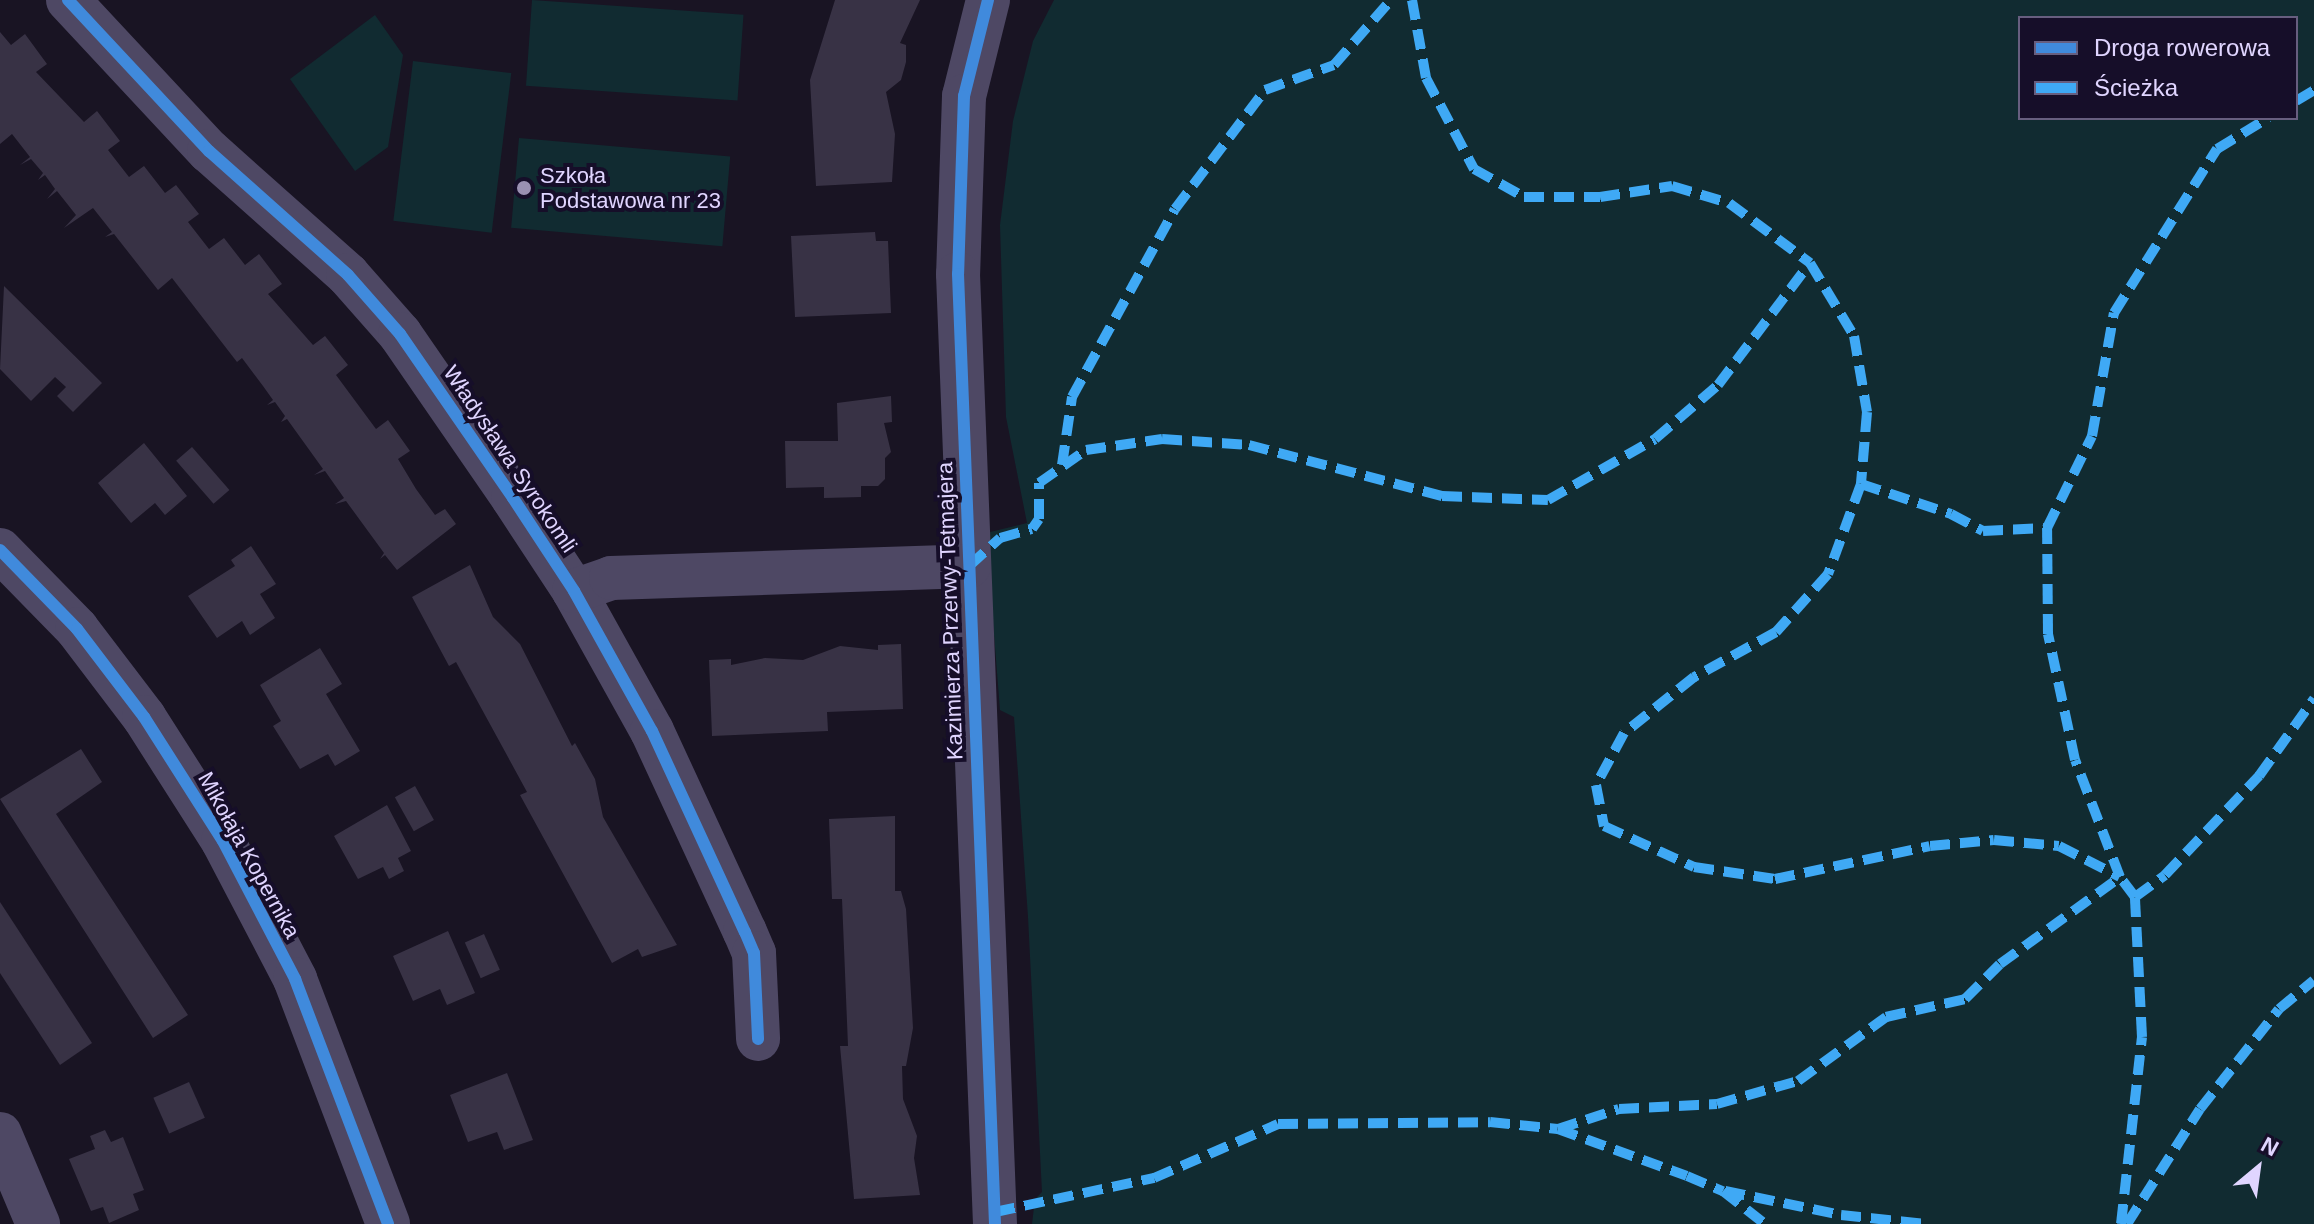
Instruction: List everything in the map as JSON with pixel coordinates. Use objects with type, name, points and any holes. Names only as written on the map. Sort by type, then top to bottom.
[{"type":"street","name":"Władysława Syrokomli","points":[[68,0],[209,151],[348,275],[400,334],[574,591],[652,731],[749,943],[758,1039]]},
{"type":"street","name":"Kazimierza Przerwy-Tetmajera","points":[[988,0],[970,63],[961,128],[958,274],[995,1224]]},
{"type":"street","name":"Mikołaja Kopernika","points":[[0,550],[86,641],[144,717],[223,841],[295,979],[388,1224]]},
{"type":"street","points":[[574,591],[611,578],[969,566]]},
{"type":"street","points":[[0,1134],[38,1224]]},
{"type":"green space","points":[[532,0],[743,15],[737,101],[526,86]]},
{"type":"green space","points":[[1054,0],[2314,0],[2314,1224],[1032,1224],[1035,1199],[1042,1192],[1028,917],[1014,717],[1000,710],[986,533],[1027,523],[1006,417],[1000,225],[1013,121],[1033,41]]},
{"type":"green space","points":[[375,15],[403,55],[388,147],[355,171],[290,79]]},
{"type":"green space","points":[[413,61],[511,73],[492,233],[393,221]]},
{"type":"green space","points":[[519,138],[730,156],[722,246],[511,228]]},
{"type":"building","points":[[835,0],[920,0],[900,43],[906,45],[906,62],[901,80],[886,92],[895,134],[892,182],[816,186],[810,80]]},
{"type":"building","points":[[0,32],[11,45],[25,34],[47,64],[36,72],[84,122],[97,111],[120,141],[108,150],[129,177],[144,166],[165,193],[176,185],[199,214],[188,222],[209,249],[224,238],[245,265],[259,254],[282,284],[268,294],[313,345],[325,336],[348,365],[336,375],[376,429],[388,420],[410,451],[398,459],[416,489],[435,515],[445,509],[456,524],[397,570],[385,555],[380,559],[384,553],[346,501],[335,504],[344,498],[325,471],[314,475],[323,469],[287,419],[281,422],[285,416],[275,402],[267,405],[273,400],[263,386],[242,358],[237,362],[172,278],[158,290],[114,234],[105,237],[112,232],[93,208],[64,228],[76,215],[57,191],[47,199],[55,189],[45,175],[38,180],[43,173],[31,159],[20,165],[30,157],[12,134],[0,144]]},
{"type":"building","points":[[875,232],[876,241],[888,241],[891,313],[795,317],[791,236]]},
{"type":"building","points":[[4,286],[102,383],[73,412],[57,396],[66,387],[55,377],[31,401],[0,369]]},
{"type":"building","points":[[891,396],[892,422],[884,423],[891,452],[885,458],[885,479],[878,486],[861,486],[861,497],[824,498],[824,487],[786,488],[785,441],[838,441],[837,403]]},
{"type":"building","points":[[144,443],[187,496],[165,515],[155,503],[131,523],[98,483]]},
{"type":"building","points":[[192,447],[229,490],[214,504],[176,461]]},
{"type":"building","points":[[251,546],[276,584],[260,594],[275,618],[250,635],[242,621],[217,638],[188,596],[235,566],[231,560]]},
{"type":"building","points":[[470,565],[493,617],[520,644],[572,746],[575,743],[595,779],[603,817],[677,945],[642,957],[638,949],[612,963],[520,795],[527,792],[456,662],[449,666],[412,597]]},
{"type":"building","points":[[901,644],[903,709],[827,712],[828,731],[712,736],[709,660],[731,659],[731,665],[765,658],[803,660],[840,646],[878,650],[878,645]]},
{"type":"building","points":[[320,648],[342,684],[326,694],[360,751],[335,766],[328,754],[300,769],[273,726],[281,721],[260,685]]},
{"type":"building","points":[[81,749],[102,782],[56,814],[188,1015],[153,1038],[0,799]]},
{"type":"building","points":[[415,786],[434,820],[414,831],[395,797]]},
{"type":"building","points":[[387,805],[411,851],[398,858],[404,871],[389,879],[383,867],[358,879],[334,836]]},
{"type":"building","points":[[895,816],[895,891],[901,891],[906,909],[913,1028],[906,1066],[902,1066],[903,1099],[917,1136],[914,1158],[920,1195],[854,1199],[840,1046],[848,1046],[842,899],[832,899],[829,819]]},
{"type":"building","points":[[0,902],[92,1043],[60,1065],[0,973]]},
{"type":"building","points":[[448,931],[475,993],[447,1005],[440,989],[413,1001],[393,956]]},
{"type":"building","points":[[484,934],[500,970],[481,978],[465,943]]},
{"type":"building","points":[[507,1073],[533,1140],[504,1150],[497,1132],[468,1142],[450,1095]]},
{"type":"building","points":[[189,1082],[205,1118],[169,1133],[153,1098]]},
{"type":"building","points":[[105,1130],[111,1142],[123,1137],[144,1190],[133,1194],[139,1210],[109,1223],[103,1207],[91,1211],[69,1159],[95,1149],[90,1136]]},
{"type":"marked path","points":[[1062,465],[1072,397],[1175,209],[1265,90],[1334,65],[1391,0]]},
{"type":"marked path","points":[[1412,0],[1426,78],[1474,169],[1524,197],[1600,197],[1672,186],[1729,203],[1810,263],[1854,336],[1867,412],[1861,484],[1828,574],[1776,632],[1694,677],[1624,733],[1596,785],[1604,826],[1694,867],[1775,879],[1930,846],[1994,840],[2059,846],[2120,877]]},
{"type":"marked path","points":[[2298,100],[2314,90]]},
{"type":"marked path","points":[[2121,1224],[2142,1037],[2135,897],[2120,877],[2075,760],[2048,634],[2047,528],[2092,436],[2114,313],[2217,149],[2265,120]]},
{"type":"marked path","points":[[969,566],[1000,538],[1032,529],[1039,519],[1039,483],[1086,450],[1162,439],[1249,445],[1442,496],[1548,500],[1655,439],[1718,385],[1810,263]]},
{"type":"marked path","points":[[1861,484],[1951,514],[1983,531],[2047,528]]},
{"type":"marked path","points":[[2135,897],[2165,875],[2259,776],[2314,699]]},
{"type":"marked path","points":[[1558,1129],[1619,1109],[1717,1104],[1798,1081],[1886,1017],[1965,999],[2000,964],[2120,877]]},
{"type":"marked path","points":[[2127,1224],[2200,1109],[2279,1009],[2314,980]]},
{"type":"marked path","points":[[995,1212],[1154,1178],[1278,1124],[1490,1122],[1558,1129],[1687,1176],[1723,1191],[1765,1224]]},
{"type":"marked path","points":[[1725,1191],[1841,1215],[1926,1224]]},
{"type":"cycle path","points":[[68,0],[209,151],[348,275],[400,334],[513,498],[574,591],[652,731],[745,932],[754,953],[758,1039]]},
{"type":"cycle path","points":[[988,0],[964,96],[958,274],[995,1224]]},
{"type":"cycle path","points":[[0,550],[77,629],[144,717],[223,841],[295,979],[388,1224]]},
{"type":"place","name":"Szkoła Podstawowa nr 23","points":[[524,188]]}]
